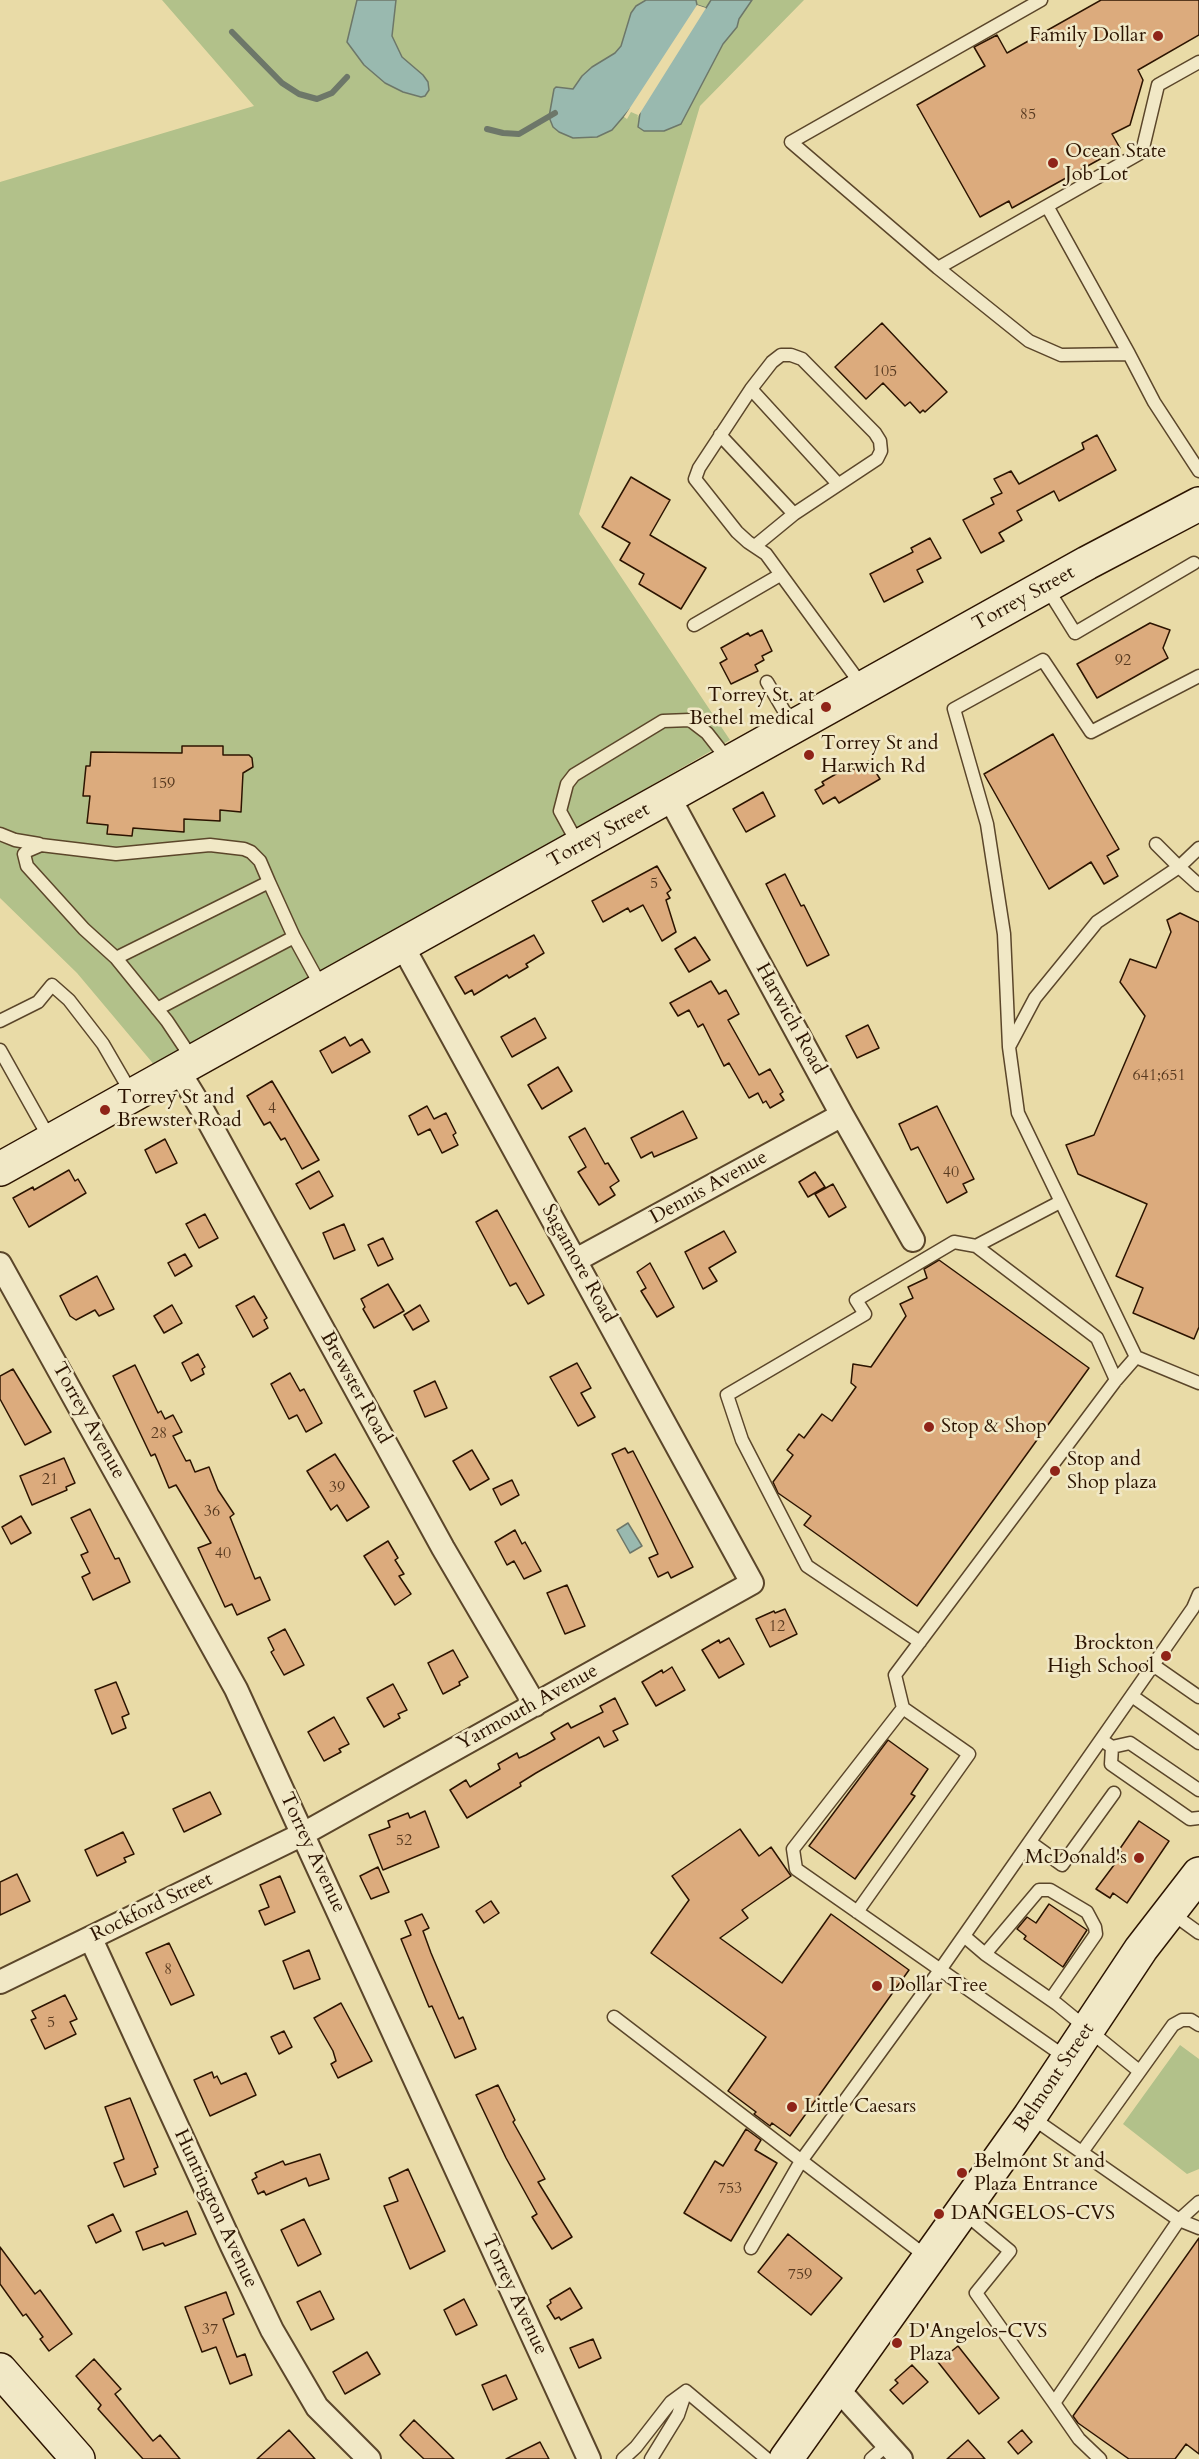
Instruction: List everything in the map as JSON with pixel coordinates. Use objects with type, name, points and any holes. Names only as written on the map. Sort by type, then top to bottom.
[{"type":"main road","name":"Torrey Street","points":[[0,1168],[1047,586],[1199,504]]},
{"type":"main road","name":"Belmont Street","points":[[786,2459],[1069,2060],[1141,1949],[1199,1874]]},
{"type":"main road","points":[[0,2370],[78,2459]]},
{"type":"street","name":"Harwich Road","points":[[669,797],[842,1115],[913,1240]]},
{"type":"street","name":"Sagamore Road","points":[[402,945],[752,1583]]},
{"type":"street","name":"Brewster Road","points":[[186,1066],[203,1111],[438,1538],[535,1705]]},
{"type":"street","name":"Dennis Avenue","points":[[576,1260],[842,1115]]},
{"type":"street","name":"Torrey Avenue","points":[[0,1264],[236,1689],[589,2459]]},
{"type":"street","name":"Yarmouth Avenue","points":[[303,1834],[752,1583]]},
{"type":"street","name":"Rockford Street","points":[[0,1982],[303,1834]]},
{"type":"street","name":"Huntington Avenue","points":[[91,1939],[236,2257],[272,2330],[317,2408],[369,2459]]},
{"type":"street","points":[[837,2387],[895,2451]]},
{"type":"lane","points":[[1041,0],[791,142],[938,268],[1029,341],[1061,355],[1129,354]]},
{"type":"lane","points":[[938,268],[1142,152],[1158,85],[1199,62]]},
{"type":"lane","points":[[1047,206],[1154,402],[1199,471]]},
{"type":"lane","points":[[755,546],[794,514],[877,459],[881,451],[880,441],[875,433],[802,359],[791,355],[781,356],[772,362],[751,389],[695,475],[695,479],[737,532],[755,546],[766,554],[864,688]]},
{"type":"lane","points":[[751,389],[838,484]]},
{"type":"lane","points":[[720,435],[794,514]]},
{"type":"lane","points":[[1047,586],[1075,633],[1194,563]]},
{"type":"lane","points":[[693,625],[780,575]]},
{"type":"lane","points":[[1198,1380],[1136,1357],[1018,1113],[1009,1047],[1004,934],[987,824],[954,709],[1044,660],[1091,732],[1199,676]]},
{"type":"lane","points":[[767,682],[794,727]]},
{"type":"lane","points":[[579,847],[560,811],[567,784],[574,775],[663,721],[675,718],[690,720],[707,733],[730,763]]},
{"type":"lane","points":[[0,834],[15,840],[40,845],[116,854],[157,852],[193,846],[225,846],[244,849],[256,856],[294,937],[323,990]]},
{"type":"lane","points":[[1156,844],[1199,885]]},
{"type":"lane","points":[[40,845],[32,846],[24,854],[27,866],[84,929],[116,957],[157,1009],[186,1066]]},
{"type":"lane","points":[[1009,1047],[1035,998],[1097,922],[1179,867],[1199,848]]},
{"type":"lane","points":[[116,957],[269,882]]},
{"type":"lane","points":[[157,1009],[294,937]]},
{"type":"lane","points":[[0,1021],[38,1002],[52,986],[69,1000],[103,1044],[132,1095]]},
{"type":"lane","points":[[0,1050],[51,1141]]},
{"type":"lane","points":[[976,1246],[1060,1202]]},
{"type":"lane","points":[[920,1642],[807,1566],[742,1440],[727,1395],[865,1314],[856,1300],[954,1242],[976,1246],[1097,1338],[1116,1380]]},
{"type":"lane","points":[[857,1912],[969,1754],[903,1708],[895,1675],[1116,1380],[1136,1357]]},
{"type":"lane","points":[[751,2248],[801,2161],[940,1970],[1153,1665],[1196,1610],[1199,1594]]},
{"type":"lane","points":[[1153,1665],[1199,1697]]},
{"type":"lane","points":[[1132,1696],[1199,1743]]},
{"type":"lane","points":[[903,1708],[793,1849],[796,1869],[1069,2060]]},
{"type":"lane","points":[[1101,1739],[1112,1747],[1130,1743],[1199,1790]]},
{"type":"lane","points":[[1112,1747],[1111,1764],[1190,1819],[1199,1818]]},
{"type":"lane","points":[[1030,1842],[1062,1865],[1114,1793]]},
{"type":"lane","points":[[985,1954],[1039,1890],[1050,1890],[1087,1912],[1096,1934],[1051,1999]]},
{"type":"lane","points":[[1169,1911],[1199,1933]]},
{"type":"lane","points":[[964,1936],[985,1954],[1051,1999],[1087,2031],[1139,2071]]},
{"type":"lane","points":[[614,2017],[928,2258]]},
{"type":"lane","points":[[1082,2152],[1173,2025],[1191,2020],[1199,2025]]},
{"type":"lane","points":[[1030,2116],[1179,2220],[1199,2228]]},
{"type":"lane","points":[[1054,2403],[1179,2220],[1199,2202]]},
{"type":"lane","points":[[962,2212],[1010,2251],[976,2293],[1079,2439],[1100,2459]]},
{"type":"lane","points":[[651,2459],[664,2434],[678,2415],[686,2391]]},
{"type":"lane","points":[[623,2459],[636,2447],[671,2402],[686,2391]]},
{"type":"lane","points":[[686,2391],[766,2459]]},
{"type":"lane","points":[[872,2459],[895,2451]]},
{"type":"green space","points":[[162,0],[804,0],[700,106],[579,514],[730,740],[383,940],[156,1067],[77,973],[0,898],[0,182],[254,106]]},
{"type":"green space","points":[[1180,2045],[1199,2059],[1199,2169],[1187,2174],[1123,2124]]},
{"type":"water","points":[[357,0],[396,0],[392,36],[402,57],[428,82],[429,90],[425,96],[403,92],[385,83],[364,65],[347,42]]},
{"type":"water","points":[[646,0],[696,0],[697,5],[706,8],[711,0],[752,0],[739,19],[737,27],[723,44],[681,124],[664,131],[644,131],[638,127],[640,113],[630,109],[612,130],[597,137],[573,138],[559,132],[553,127],[549,117],[554,89],[556,87],[573,89],[592,67],[615,53],[621,46],[631,13],[636,6]]},
{"type":"water","points":[[628,1523],[642,1546],[630,1553],[617,1530]]},
{"type":"pier","points":[[697,5],[706,8],[637,118],[638,115],[631,112],[627,119],[624,117]]},
{"type":"building","points":[[1101,0],[1199,0],[1199,35],[1138,70],[1143,80],[1130,125],[1112,134],[1120,148],[1012,208],[1009,201],[980,217],[917,105],[985,66],[974,47],[997,35],[1007,53]]},
{"type":"building","points":[[882,323],[947,392],[925,412],[923,410],[920,413],[910,402],[905,406],[883,383],[866,399],[835,367]]},
{"type":"building","points":[[1097,435],[1116,470],[1059,501],[1054,491],[1017,511],[1022,520],[999,533],[1004,541],[981,553],[963,520],[994,504],[991,498],[1002,493],[994,479],[1011,471],[1019,484],[1084,449],[1082,443]]},
{"type":"building","points":[[631,477],[670,500],[650,535],[706,568],[681,609],[639,584],[644,574],[620,560],[630,543],[602,527]]},
{"type":"building","points":[[930,538],[941,558],[917,570],[923,582],[884,602],[870,574],[913,552],[911,548]]},
{"type":"building","points":[[1150,623],[1170,630],[1163,648],[1168,658],[1097,698],[1077,664]]},
{"type":"building","points":[[762,630],[772,651],[762,656],[764,660],[755,665],[758,671],[731,684],[720,663],[727,659],[721,648],[748,633],[750,636]]},
{"type":"building","points":[[1053,734],[1119,849],[1107,856],[1118,876],[1104,884],[1091,862],[1049,889],[984,774]]},
{"type":"building","points":[[182,746],[223,746],[223,755],[249,755],[252,758],[253,767],[243,773],[241,812],[220,810],[220,821],[184,819],[184,832],[133,828],[132,836],[107,834],[108,825],[87,823],[90,796],[83,796],[86,766],[90,766],[91,752],[182,753]]},
{"type":"building","points":[[869,761],[880,779],[839,803],[835,797],[823,804],[815,790],[824,785],[822,782],[850,766],[853,770]]},
{"type":"building","points":[[763,792],[775,816],[746,832],[733,809]]},
{"type":"building","points":[[657,866],[671,890],[667,893],[670,898],[666,900],[676,932],[662,941],[643,905],[630,912],[628,908],[603,922],[592,901]]},
{"type":"building","points":[[785,874],[801,906],[804,905],[829,955],[807,966],[766,884]]},
{"type":"building","points":[[1180,913],[1199,922],[1199,1327],[1194,1339],[1133,1313],[1143,1288],[1116,1276],[1147,1204],[1078,1174],[1066,1145],[1094,1135],[1145,1016],[1120,982],[1130,959],[1156,968],[1171,932],[1167,920]]},
{"type":"building","points":[[534,935],[544,953],[526,964],[528,967],[509,978],[507,975],[474,995],[472,990],[465,994],[455,977]]},
{"type":"building","points":[[695,937],[710,960],[689,972],[675,949]]},
{"type":"building","points":[[711,981],[719,994],[726,990],[739,1014],[728,1020],[759,1075],[770,1069],[783,1092],[780,1094],[784,1100],[770,1108],[766,1101],[763,1103],[758,1093],[749,1098],[729,1063],[724,1066],[703,1024],[698,1027],[689,1010],[678,1016],[670,1003]]},
{"type":"building","points":[[535,1018],[546,1038],[512,1057],[501,1037]]},
{"type":"building","points":[[868,1025],[879,1048],[857,1058],[846,1036]]},
{"type":"building","points":[[345,1037],[350,1046],[362,1039],[370,1052],[332,1073],[320,1051]]},
{"type":"building","points":[[558,1067],[572,1091],[542,1109],[528,1085]]},
{"type":"building","points":[[272,1081],[319,1160],[302,1169],[285,1138],[281,1140],[270,1122],[264,1125],[247,1096]]},
{"type":"building","points":[[427,1106],[434,1119],[446,1113],[456,1133],[453,1135],[458,1145],[442,1153],[430,1129],[418,1135],[409,1116]]},
{"type":"building","points":[[937,1106],[974,1179],[963,1184],[967,1192],[947,1203],[918,1147],[911,1150],[899,1124]]},
{"type":"building","points":[[683,1111],[697,1138],[654,1157],[652,1152],[641,1158],[631,1138]]},
{"type":"building","points":[[585,1128],[605,1164],[608,1163],[619,1181],[610,1187],[615,1195],[599,1205],[578,1172],[586,1167],[569,1137]]},
{"type":"building","points":[[165,1139],[177,1163],[156,1173],[145,1150]]},
{"type":"building","points":[[69,1170],[75,1181],[78,1179],[86,1193],[29,1227],[13,1198],[33,1187],[34,1190]]},
{"type":"building","points":[[319,1171],[333,1196],[310,1209],[296,1184]]},
{"type":"building","points":[[815,1172],[825,1187],[808,1197],[799,1182]]},
{"type":"building","points":[[833,1184],[846,1207],[829,1217],[815,1194]]},
{"type":"building","points":[[497,1210],[544,1295],[528,1304],[516,1283],[510,1286],[476,1222]]},
{"type":"building","points":[[205,1214],[218,1238],[199,1248],[186,1224]]},
{"type":"building","points":[[344,1224],[355,1250],[334,1259],[323,1233]]},
{"type":"building","points":[[724,1231],[736,1252],[709,1268],[717,1281],[703,1289],[685,1252]]},
{"type":"building","points":[[383,1238],[393,1259],[378,1266],[368,1245]]},
{"type":"building","points":[[185,1254],[192,1266],[175,1276],[168,1263]]},
{"type":"building","name":"Stop & Shop","points":[[939,1260],[1089,1368],[917,1606],[804,1525],[811,1516],[778,1493],[773,1482],[793,1455],[787,1450],[799,1434],[804,1438],[822,1414],[832,1421],[856,1387],[851,1383],[853,1364],[871,1367],[906,1316],[900,1304],[913,1298],[908,1287],[927,1278],[924,1269]]},
{"type":"building","points":[[650,1263],[674,1307],[657,1317],[641,1291],[646,1288],[637,1272]]},
{"type":"building","points":[[97,1276],[114,1309],[99,1316],[95,1310],[76,1320],[70,1316],[60,1296]]},
{"type":"building","points":[[388,1284],[404,1311],[374,1328],[363,1309],[365,1307],[361,1299]]},
{"type":"building","points":[[254,1296],[267,1318],[264,1320],[268,1328],[253,1337],[236,1306]]},
{"type":"building","points":[[172,1305],[182,1323],[164,1333],[154,1316]]},
{"type":"building","points":[[420,1305],[429,1321],[413,1330],[404,1315]]},
{"type":"building","points":[[198,1354],[205,1367],[202,1369],[204,1374],[191,1381],[182,1363]]},
{"type":"building","points":[[577,1363],[591,1388],[581,1393],[595,1417],[578,1426],[550,1377]]},
{"type":"building","points":[[135,1365],[158,1413],[161,1411],[165,1419],[173,1415],[182,1432],[173,1436],[186,1461],[190,1460],[195,1472],[209,1467],[218,1490],[234,1514],[230,1517],[255,1579],[260,1577],[270,1600],[237,1615],[232,1604],[225,1607],[198,1548],[211,1543],[176,1485],[169,1488],[155,1454],[151,1456],[113,1376]]},
{"type":"building","points":[[13,1369],[51,1432],[25,1445],[0,1399],[0,1376]]},
{"type":"building","points":[[290,1373],[300,1391],[304,1389],[322,1423],[306,1432],[297,1415],[289,1419],[271,1384]]},
{"type":"building","points":[[435,1381],[447,1408],[425,1417],[414,1391]]},
{"type":"building","points":[[625,1448],[628,1453],[633,1451],[693,1567],[671,1578],[668,1572],[658,1577],[649,1558],[658,1554],[612,1454]]},
{"type":"building","points":[[472,1450],[489,1479],[470,1490],[453,1461]]},
{"type":"building","points":[[335,1454],[369,1507],[347,1521],[337,1505],[331,1510],[307,1471]]},
{"type":"building","points":[[64,1458],[75,1483],[66,1487],[67,1490],[32,1505],[20,1476]]},
{"type":"building","points":[[512,1480],[519,1495],[501,1505],[493,1489]]},
{"type":"building","points":[[90,1509],[115,1559],[119,1558],[130,1582],[93,1600],[82,1577],[90,1573],[81,1555],[88,1552],[71,1518]]},
{"type":"building","points":[[21,1516],[31,1533],[11,1544],[2,1527]]},
{"type":"building","points":[[515,1530],[522,1544],[525,1542],[541,1571],[524,1579],[514,1561],[507,1565],[495,1542]]},
{"type":"building","points":[[388,1541],[398,1558],[395,1560],[404,1574],[399,1576],[411,1594],[395,1605],[364,1556]]},
{"type":"building","points":[[567,1585],[585,1626],[565,1634],[547,1593]]},
{"type":"building","points":[[785,1609],[797,1634],[770,1647],[756,1619]]},
{"type":"building","points":[[285,1629],[304,1665],[284,1675],[271,1652],[274,1650],[268,1638]]},
{"type":"building","points":[[729,1638],[744,1664],[719,1678],[702,1650],[719,1640],[720,1643]]},
{"type":"building","points":[[453,1650],[468,1677],[459,1682],[460,1685],[443,1694],[428,1663]]},
{"type":"building","points":[[672,1667],[685,1690],[656,1706],[642,1682]]},
{"type":"building","points":[[116,1682],[129,1714],[122,1717],[126,1728],[112,1734],[95,1690]]},
{"type":"building","points":[[393,1684],[407,1710],[398,1714],[400,1718],[384,1727],[367,1698]]},
{"type":"building","points":[[615,1698],[628,1724],[613,1731],[618,1740],[604,1747],[599,1737],[536,1773],[520,1783],[521,1786],[467,1818],[450,1790],[466,1780],[470,1787],[500,1769],[498,1764],[517,1753],[519,1758],[555,1739],[551,1733],[568,1723],[571,1728],[603,1712],[600,1706]]},
{"type":"building","points":[[334,1717],[349,1744],[339,1749],[341,1752],[324,1761],[308,1732]]},
{"type":"building","points":[[888,1740],[928,1769],[911,1794],[915,1796],[855,1879],[809,1846]]},
{"type":"building","points":[[210,1792],[221,1814],[184,1832],[173,1809]]},
{"type":"building","points":[[425,1811],[439,1847],[383,1870],[369,1835],[390,1827],[388,1821],[408,1813],[410,1818]]},
{"type":"building","name":"McDonald's","points":[[1139,1821],[1169,1841],[1127,1903],[1113,1893],[1110,1898],[1096,1889],[1123,1853],[1119,1850]]},
{"type":"building","points":[[740,1829],[759,1856],[771,1847],[791,1876],[742,1910],[748,1918],[720,1938],[782,1983],[831,1914],[909,1970],[790,2136],[772,2123],[770,2126],[728,2091],[766,2037],[651,1953],[689,1900],[672,1876]]},
{"type":"building","points":[[123,1832],[134,1854],[124,1858],[126,1862],[97,1876],[85,1850]]},
{"type":"building","points":[[378,1867],[389,1892],[371,1899],[360,1876]]},
{"type":"building","points":[[17,1874],[30,1901],[0,1915],[0,1882]]},
{"type":"building","points":[[280,1876],[295,1912],[265,1925],[259,1911],[269,1907],[260,1885]]},
{"type":"building","points":[[491,1901],[499,1913],[484,1923],[476,1911]]},
{"type":"building","points":[[1049,1904],[1087,1930],[1063,1967],[1024,1939],[1026,1936],[1017,1929],[1027,1917],[1036,1923]]},
{"type":"building","points":[[422,1914],[429,1928],[423,1931],[431,1953],[459,2019],[463,2017],[476,2049],[455,2058],[432,2006],[429,2007],[401,1939],[411,1935],[405,1921]]},
{"type":"building","points":[[169,1943],[194,1995],[171,2005],[146,1953]]},
{"type":"building","points":[[309,1950],[320,1979],[294,1989],[283,1961]]},
{"type":"building","points":[[65,1995],[77,2019],[70,2022],[76,2034],[45,2049],[31,2020],[36,2018],[32,2011]]},
{"type":"building","points":[[341,2003],[372,2061],[338,2078],[331,2064],[336,2061],[333,2051],[314,2018]]},
{"type":"building","points":[[284,2031],[292,2047],[279,2054],[271,2037]]},
{"type":"building","points":[[212,2072],[214,2078],[217,2076],[221,2084],[246,2073],[256,2095],[210,2116],[194,2080]]},
{"type":"building","points":[[498,2085],[515,2120],[513,2122],[545,2179],[538,2182],[572,2237],[552,2249],[532,2217],[537,2214],[506,2158],[476,2095]]},
{"type":"building","points":[[130,2098],[158,2167],[154,2169],[156,2174],[124,2187],[114,2163],[124,2159],[105,2107]]},
{"type":"building","points":[[746,2129],[761,2140],[755,2150],[777,2163],[731,2241],[684,2213],[715,2161],[723,2166]]},
{"type":"building","points":[[320,2154],[329,2179],[309,2186],[306,2178],[266,2195],[264,2191],[258,2194],[252,2180],[257,2177],[255,2173],[283,2161],[285,2165]]},
{"type":"building","points":[[408,2169],[445,2251],[410,2269],[384,2206],[398,2201],[389,2178]]},
{"type":"building","points":[[187,2211],[196,2234],[165,2246],[163,2243],[143,2250],[136,2232]]},
{"type":"building","points":[[113,2214],[121,2231],[96,2243],[88,2226]]},
{"type":"building","points":[[304,2219],[321,2254],[298,2266],[281,2230]]},
{"type":"building","points":[[788,2234],[842,2278],[811,2315],[758,2272]]},
{"type":"building","points":[[1199,2238],[1199,2454],[1186,2444],[1175,2459],[1129,2459],[1078,2423],[1073,2416]]},
{"type":"building","points":[[0,2247],[35,2294],[40,2290],[72,2334],[49,2351],[40,2339],[43,2337],[26,2314],[23,2316],[0,2284]]},
{"type":"building","points":[[570,2288],[582,2308],[561,2320],[559,2317],[555,2319],[547,2306],[551,2303],[550,2300]]},
{"type":"building","points":[[320,2291],[334,2319],[311,2330],[297,2302]]},
{"type":"building","points":[[226,2292],[234,2314],[223,2319],[237,2357],[245,2354],[252,2375],[230,2384],[216,2347],[202,2352],[185,2307]]},
{"type":"building","points":[[464,2299],[477,2325],[456,2335],[444,2310]]},
{"type":"building","points":[[593,2339],[601,2358],[579,2368],[570,2348]]},
{"type":"building","points":[[958,2346],[999,2398],[979,2414],[938,2362]]},
{"type":"building","points":[[367,2352],[380,2374],[345,2394],[333,2372]]},
{"type":"building","points":[[94,2359],[121,2389],[115,2394],[153,2441],[160,2435],[180,2459],[143,2459],[98,2409],[101,2405],[76,2376]]},
{"type":"building","points":[[912,2365],[928,2382],[903,2404],[890,2390],[898,2383],[895,2380]]},
{"type":"building","points":[[506,2375],[517,2399],[493,2410],[482,2385]]},
{"type":"building","points":[[414,2420],[454,2459],[424,2459],[404,2440],[400,2435]]},
{"type":"building","points":[[289,2430],[315,2459],[257,2459]]},
{"type":"building","points":[[1022,2430],[1032,2442],[1018,2454],[1008,2442]]},
{"type":"building","points":[[968,2440],[985,2459],[947,2459]]},
{"type":"building","points":[[540,2442],[549,2459],[506,2459]]},
{"type":"waterway","points":[[232,32],[282,83],[299,94],[317,99],[332,93],[347,77]]},
{"type":"waterway","points":[[487,129],[519,134],[555,113]]},
{"type":"place","name":"Family Dollar","points":[[1158,36]]},
{"type":"place","name":"Ocean State Job Lot","points":[[1053,163]]},
{"type":"place","name":"Torrey St. at Bethel medical","points":[[826,707]]},
{"type":"place","name":"Torrey St and Harwich Rd","points":[[809,755]]},
{"type":"place","name":"Torrey St and Brewster Road","points":[[105,1110]]},
{"type":"place","name":"Stop & Shop","points":[[929,1427]]},
{"type":"place","name":"Stop and Shop plaza","points":[[1055,1471]]},
{"type":"place","name":"Brockton High School","points":[[1166,1656]]},
{"type":"place","name":"McDonald's","points":[[1139,1858]]},
{"type":"place","name":"Dollar Tree","points":[[877,1986]]},
{"type":"place","name":"Little Caesars","points":[[792,2107]]},
{"type":"place","name":"Belmont St and Plaza Entrance","points":[[962,2173]]},
{"type":"place","name":"DANGELOS-CVS","points":[[939,2214]]},
{"type":"place","name":"D'Angelos-CVS Plaza","points":[[897,2343]]}]
